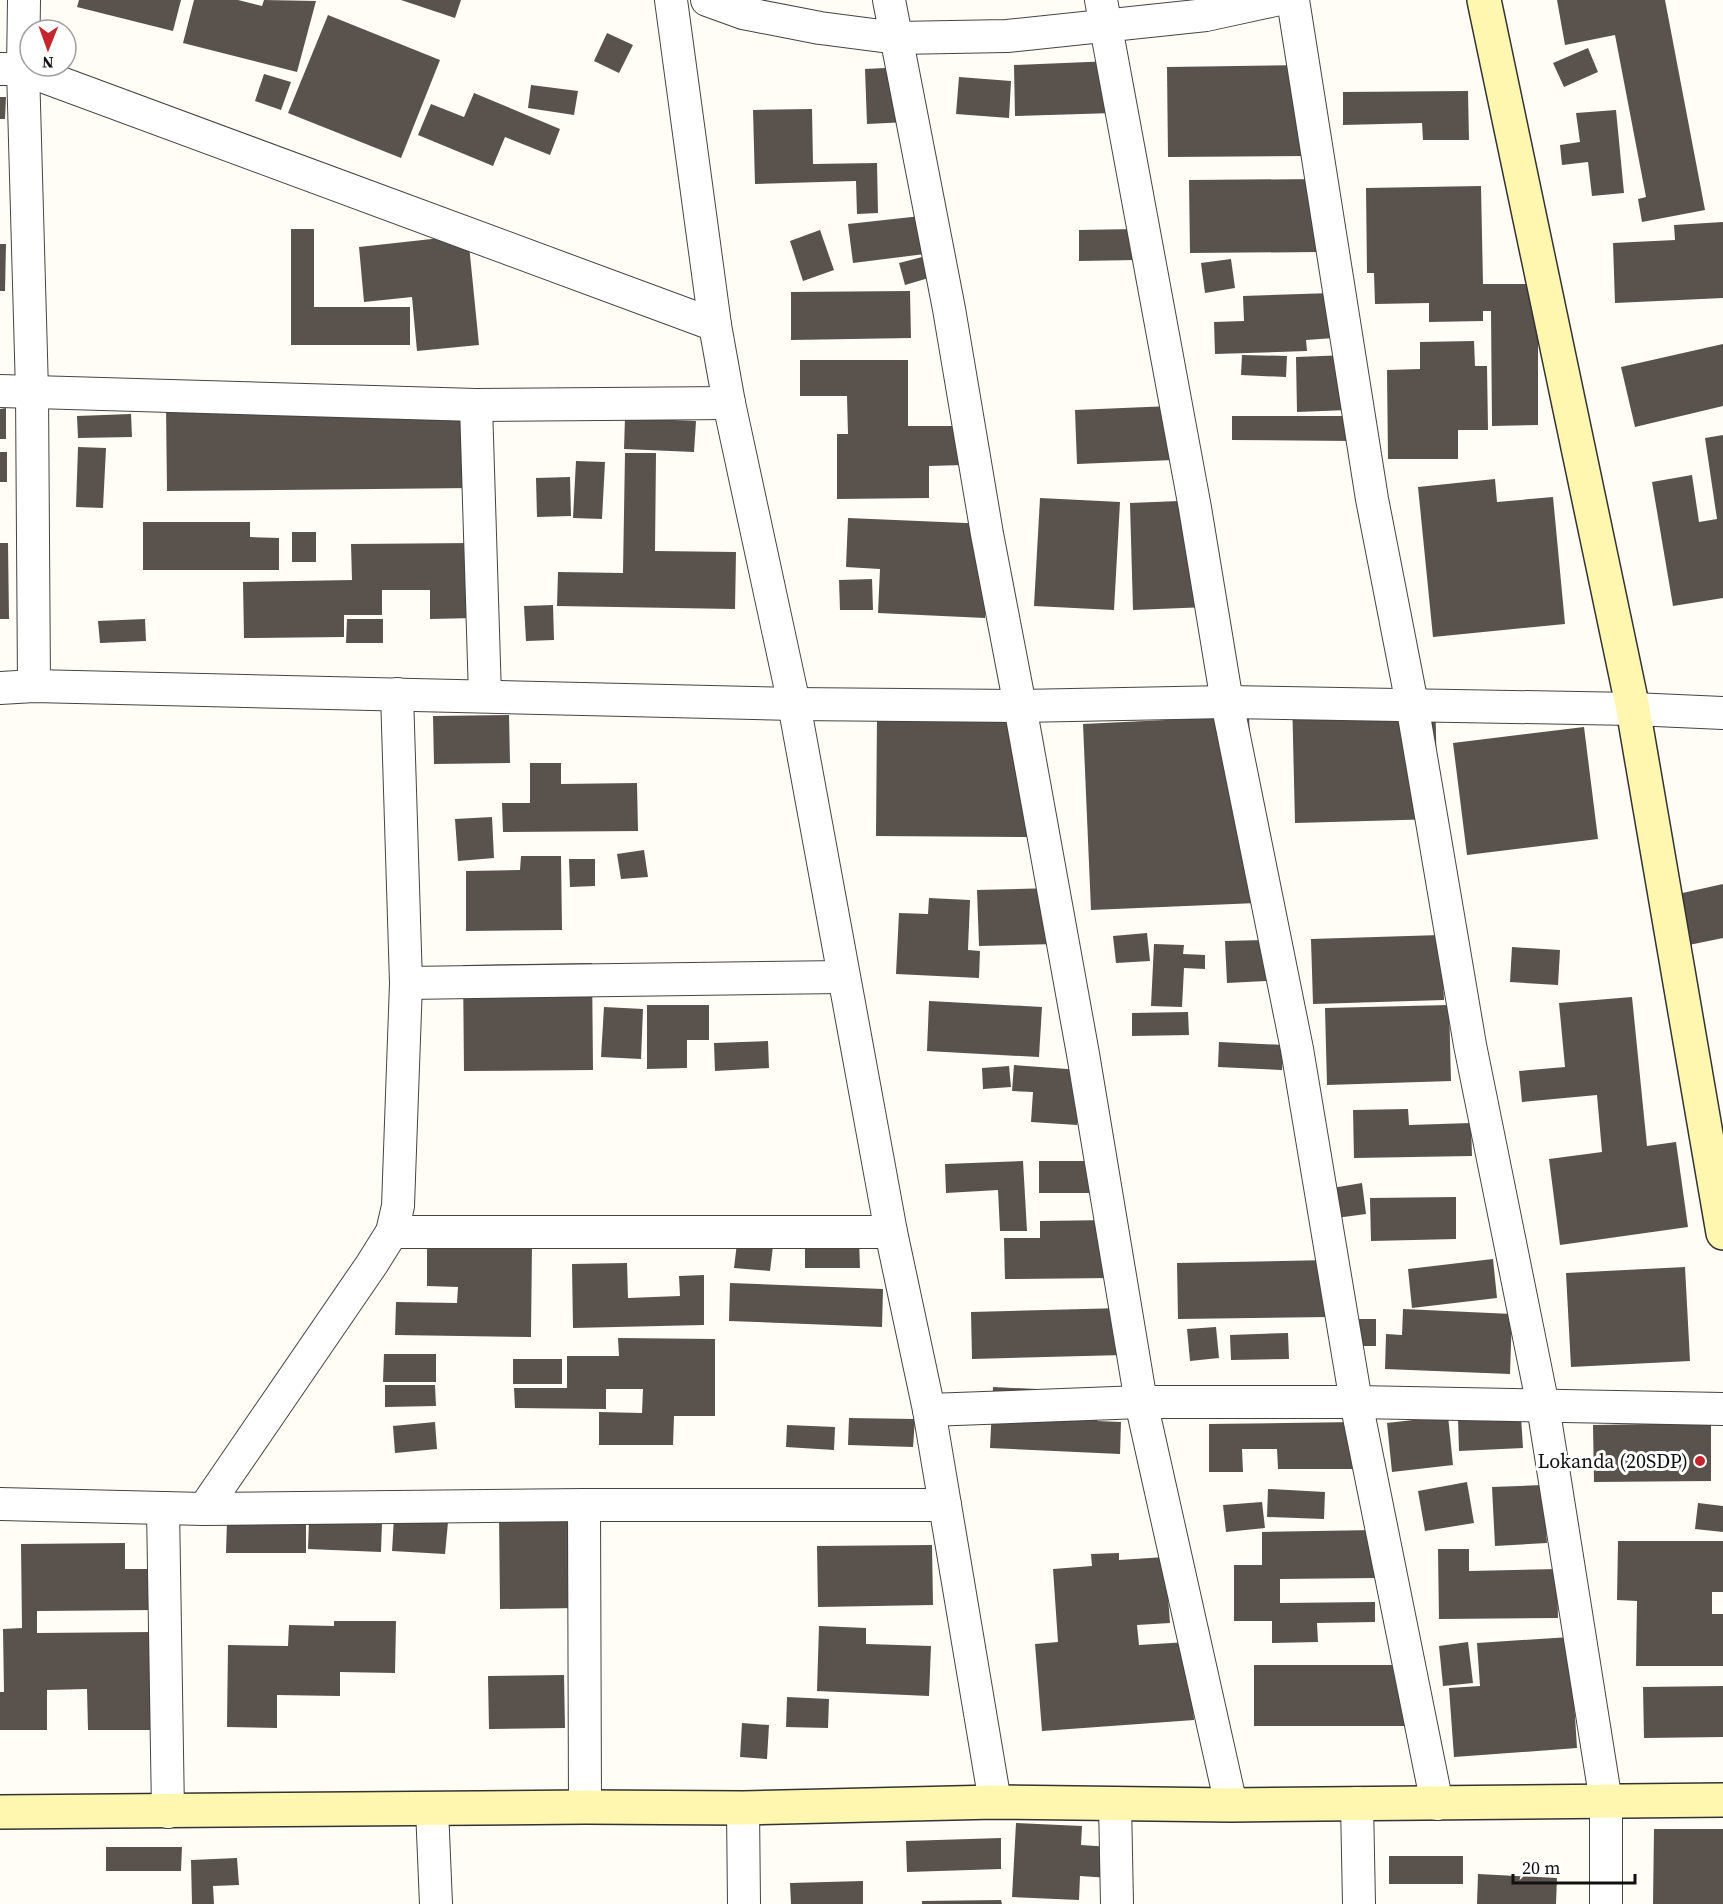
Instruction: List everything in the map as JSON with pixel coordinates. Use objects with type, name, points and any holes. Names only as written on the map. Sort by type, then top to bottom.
[{"type":"street","points":[[24,0],[11,69],[32,392],[34,686]]},
{"type":"street","points":[[671,0],[715,325],[729,403],[794,704],[891,1232],[929,1410],[995,1802]]},
{"type":"street","points":[[707,0],[743,13],[798,24],[897,38],[1007,36],[1103,13],[1206,15],[1275,0]]},
{"type":"street","points":[[889,0],[949,309],[987,534],[1083,1054],[1141,1402],[1231,1805]]},
{"type":"street","points":[[1293,0],[1372,500],[1412,704],[1470,1045],[1543,1406],[1606,1802],[1606,1904]]},
{"type":"street","points":[[1484,0],[1633,709],[1723,1233]]},
{"type":"street","points":[[1103,13],[1195,508],[1227,702],[1296,1048],[1356,1402],[1437,1804]]},
{"type":"street","points":[[11,69],[715,325]]},
{"type":"street","points":[[0,391],[476,405],[729,403]]},
{"type":"street","points":[[476,405],[485,696]]},
{"type":"street","points":[[0,688],[34,686],[794,704],[1020,706],[1227,702],[1412,704],[1723,713]]},
{"type":"street","points":[[204,1509],[392,1232],[399,1206],[406,983],[397,694]]},
{"type":"street","points":[[406,983],[843,977]]},
{"type":"street","points":[[392,1232],[891,1232]]},
{"type":"street","points":[[929,1410],[1141,1402],[1356,1402],[1723,1409]]},
{"type":"street","points":[[0,1504],[163,1509],[584,1505],[945,1505]]},
{"type":"street","points":[[584,1505],[585,1807]]},
{"type":"street","points":[[163,1509],[168,1812]]},
{"type":"street","points":[[0,1812],[585,1807],[743,1808],[995,1802],[1231,1805],[1723,1800]]},
{"type":"street","points":[[1115,1803],[1117,1904]]},
{"type":"street","points":[[1357,1803],[1359,1904]]},
{"type":"street","points":[[743,1808],[744,1904]]},
{"type":"street","points":[[432,1809],[436,1904]]},
{"type":"building","points":[[79,0],[181,0],[173,31],[77,7]]},
{"type":"building","points":[[194,0],[238,0],[262,6],[264,0],[316,1],[297,72],[183,43]]},
{"type":"building","points":[[401,0],[461,0],[455,18]]},
{"type":"building","points":[[1557,0],[1665,0],[1705,210],[1642,222],[1638,199],[1646,197],[1615,35],[1565,45]]},
{"type":"building","points":[[328,15],[440,60],[401,158],[288,113]]},
{"type":"building","points":[[607,33],[633,45],[619,73],[594,61]]},
{"type":"building","points":[[1588,48],[1598,72],[1564,87],[1553,63]]},
{"type":"building","points":[[1112,61],[1114,113],[1015,116],[1014,65]]},
{"type":"building","points":[[1305,65],[1307,156],[1168,157],[1167,67]]},
{"type":"building","points":[[906,67],[908,122],[867,124],[865,69]]},
{"type":"building","points":[[264,74],[291,82],[281,110],[255,101]]},
{"type":"building","points":[[959,77],[1011,81],[1009,118],[956,114]]},
{"type":"building","points":[[531,85],[578,91],[574,115],[528,108]]},
{"type":"building","points":[[1468,91],[1469,140],[1423,140],[1422,123],[1343,125],[1343,92]]},
{"type":"building","points":[[474,93],[560,129],[550,155],[505,137],[493,166],[418,135],[431,104],[464,117]]},
{"type":"building","points":[[0,97],[6,97],[5,119],[0,119]]},
{"type":"building","points":[[812,109],[813,164],[877,163],[878,213],[857,214],[856,181],[755,184],[753,110]]},
{"type":"building","points":[[1616,110],[1624,193],[1592,196],[1588,162],[1562,165],[1560,145],[1580,142],[1576,113]]},
{"type":"building","points":[[1319,179],[1320,252],[1190,253],[1189,180]]},
{"type":"building","points":[[1481,186],[1483,284],[1538,284],[1538,425],[1492,426],[1491,311],[1483,311],[1483,321],[1429,322],[1429,303],[1375,304],[1374,273],[1367,273],[1366,188]]},
{"type":"building","points":[[921,216],[925,254],[853,263],[848,224]]},
{"type":"building","points":[[1723,222],[1723,298],[1615,303],[1613,243],[1675,240],[1674,225]]},
{"type":"building","points":[[291,229],[314,229],[314,307],[410,307],[410,345],[291,345]]},
{"type":"building","points":[[1136,229],[1136,260],[1079,261],[1079,230]]},
{"type":"building","points":[[820,230],[834,270],[803,281],[790,241]]},
{"type":"building","points":[[468,235],[479,345],[417,351],[412,297],[364,302],[359,247]]},
{"type":"building","points":[[0,244],[6,244],[5,291],[0,291]]},
{"type":"building","points":[[926,256],[932,277],[905,285],[899,263]]},
{"type":"building","points":[[1231,259],[1235,288],[1205,293],[1201,263]]},
{"type":"building","points":[[910,291],[911,338],[791,340],[791,292]]},
{"type":"building","points":[[1332,293],[1334,338],[1306,340],[1307,351],[1215,354],[1214,322],[1244,321],[1243,296]]},
{"type":"building","points":[[1474,341],[1475,366],[1487,366],[1488,430],[1458,430],[1458,459],[1388,459],[1387,370],[1420,369],[1420,342]]},
{"type":"building","points":[[1723,344],[1723,406],[1635,427],[1621,367]]},
{"type":"building","points":[[1242,355],[1287,356],[1286,377],[1241,375]]},
{"type":"building","points":[[1347,355],[1348,410],[1297,412],[1296,357]]},
{"type":"building","points":[[800,360],[908,360],[908,426],[963,426],[963,465],[929,466],[929,498],[837,499],[837,434],[848,434],[847,396],[800,396]]},
{"type":"building","points":[[472,401],[473,488],[167,491],[166,405]]},
{"type":"building","points":[[1171,406],[1173,460],[1077,464],[1075,410]]},
{"type":"building","points":[[6,408],[6,439],[0,439],[0,409]]},
{"type":"building","points":[[131,414],[132,437],[78,438],[77,416]]},
{"type":"building","points":[[1232,416],[1353,416],[1353,441],[1232,440]]},
{"type":"building","points":[[625,418],[696,421],[694,452],[624,449]]},
{"type":"building","points":[[1723,435],[1723,598],[1673,606],[1652,482],[1692,475],[1699,522],[1717,519],[1705,438]]},
{"type":"building","points":[[78,447],[106,448],[103,508],[76,507]]},
{"type":"building","points":[[0,452],[7,452],[7,482],[0,482]]},
{"type":"building","points":[[625,453],[656,453],[655,551],[736,552],[735,609],[557,606],[558,572],[623,573]]},
{"type":"building","points":[[576,461],[605,462],[602,519],[573,518]]},
{"type":"building","points":[[570,477],[571,516],[537,517],[536,478]]},
{"type":"building","points":[[1495,479],[1497,502],[1553,497],[1565,624],[1433,637],[1418,487]]},
{"type":"building","points":[[1040,498],[1120,502],[1114,610],[1034,606]]},
{"type":"building","points":[[1204,500],[1208,607],[1133,610],[1130,503]]},
{"type":"building","points":[[848,518],[989,524],[985,618],[878,613],[880,569],[846,567]]},
{"type":"building","points":[[143,522],[250,522],[250,537],[279,538],[279,570],[143,570]]},
{"type":"building","points":[[292,532],[316,532],[316,562],[292,562]]},
{"type":"building","points":[[0,543],[8,543],[9,619],[0,619]]},
{"type":"building","points":[[474,543],[475,618],[430,619],[430,590],[382,590],[382,615],[344,615],[344,637],[244,638],[243,582],[352,580],[351,544]]},
{"type":"building","points":[[872,579],[873,610],[840,610],[839,580]]},
{"type":"building","points":[[553,605],[554,640],[526,641],[524,606]]},
{"type":"building","points":[[145,619],[146,641],[100,643],[98,621]]},
{"type":"building","points":[[347,619],[383,619],[383,643],[346,643]]},
{"type":"building","points":[[1435,692],[1438,819],[1295,823],[1292,696]]},
{"type":"building","points":[[509,715],[510,763],[434,764],[433,716]]},
{"type":"building","points":[[877,715],[1031,715],[1030,837],[876,836]]},
{"type":"building","points":[[1249,716],[1257,903],[1091,910],[1083,724]]},
{"type":"building","points":[[1584,727],[1598,839],[1467,855],[1453,743]]},
{"type":"building","points":[[530,763],[561,763],[561,784],[637,783],[638,831],[503,832],[502,803],[530,803]]},
{"type":"building","points":[[492,817],[494,858],[458,861],[455,819]]},
{"type":"building","points":[[644,850],[648,877],[621,879],[617,854]]},
{"type":"building","points":[[521,856],[561,856],[562,930],[466,931],[466,871],[520,870]]},
{"type":"building","points":[[569,859],[595,859],[595,886],[570,887]]},
{"type":"building","points":[[1723,884],[1723,938],[1689,945],[1678,894]]},
{"type":"building","points":[[1055,888],[1056,944],[979,946],[977,890]]},
{"type":"building","points":[[929,898],[970,900],[968,950],[980,951],[979,978],[896,974],[899,913],[928,914]]},
{"type":"building","points":[[1147,933],[1150,961],[1116,963],[1113,936]]},
{"type":"building","points":[[1441,935],[1444,1000],[1313,1004],[1311,939]]},
{"type":"building","points":[[1264,940],[1266,981],[1227,983],[1225,941]]},
{"type":"building","points":[[1154,944],[1184,945],[1183,954],[1205,955],[1205,969],[1184,968],[1182,1007],[1151,1006]]},
{"type":"building","points":[[1512,947],[1560,950],[1558,985],[1510,982]]},
{"type":"building","points":[[592,963],[593,1070],[464,1071],[463,965]]},
{"type":"building","points":[[1632,997],[1647,1146],[1676,1142],[1688,1227],[1560,1245],[1549,1159],[1602,1152],[1597,1095],[1522,1102],[1519,1071],[1565,1067],[1559,1003]]},
{"type":"building","points":[[929,1001],[1042,1007],[1039,1057],[927,1051]]},
{"type":"building","points":[[647,1005],[709,1005],[709,1040],[687,1040],[687,1068],[647,1069]]},
{"type":"building","points":[[1449,1005],[1451,1081],[1327,1085],[1325,1008]]},
{"type":"building","points":[[604,1007],[643,1009],[641,1059],[601,1057]]},
{"type":"building","points":[[1188,1012],[1189,1035],[1132,1036],[1132,1013]]},
{"type":"building","points":[[768,1041],[769,1068],[715,1071],[714,1043]]},
{"type":"building","points":[[1219,1042],[1284,1045],[1282,1070],[1218,1067]]},
{"type":"building","points":[[1014,1065],[1081,1070],[1077,1125],[1031,1122],[1033,1092],[1012,1091]]},
{"type":"building","points":[[1009,1066],[1011,1087],[983,1089],[982,1068]]},
{"type":"building","points":[[1408,1109],[1409,1125],[1471,1123],[1472,1156],[1354,1158],[1353,1110]]},
{"type":"building","points":[[1023,1161],[1027,1231],[1000,1231],[998,1190],[946,1193],[945,1164]]},
{"type":"building","points":[[1039,1161],[1099,1161],[1099,1193],[1039,1193]]},
{"type":"building","points":[[1362,1183],[1366,1214],[1336,1218],[1332,1188]]},
{"type":"building","points":[[1456,1197],[1456,1239],[1371,1241],[1370,1198]]},
{"type":"building","points":[[1111,1220],[1112,1278],[1005,1279],[1004,1238],[1040,1238],[1040,1221]]},
{"type":"building","points":[[859,1240],[860,1268],[805,1268],[805,1242]]},
{"type":"building","points":[[427,1242],[532,1243],[531,1337],[395,1335],[396,1302],[457,1303],[458,1287],[427,1286]]},
{"type":"building","points":[[737,1243],[773,1246],[770,1271],[734,1268]]},
{"type":"building","points":[[1493,1259],[1497,1298],[1412,1308],[1408,1269]]},
{"type":"building","points":[[1330,1260],[1330,1317],[1178,1319],[1177,1263]]},
{"type":"building","points":[[627,1263],[628,1298],[680,1296],[679,1276],[704,1275],[704,1325],[573,1328],[572,1264]]},
{"type":"building","points":[[1685,1267],[1690,1361],[1571,1367],[1566,1273]]},
{"type":"building","points":[[730,1283],[883,1289],[882,1327],[729,1321]]},
{"type":"building","points":[[1123,1308],[1124,1355],[972,1359],[971,1312]]},
{"type":"building","points":[[1403,1309],[1512,1314],[1510,1374],[1385,1369],[1386,1334],[1402,1335]]},
{"type":"building","points":[[1345,1319],[1376,1319],[1376,1346],[1345,1346]]},
{"type":"building","points":[[1216,1327],[1219,1358],[1190,1361],[1187,1329]]},
{"type":"building","points":[[1288,1333],[1289,1359],[1231,1360],[1230,1335]]},
{"type":"building","points":[[618,1338],[715,1339],[715,1416],[674,1416],[673,1445],[599,1445],[599,1412],[642,1413],[643,1389],[606,1389],[606,1409],[515,1408],[514,1388],[567,1388],[567,1356],[619,1356]]},
{"type":"building","points":[[384,1354],[436,1354],[436,1382],[383,1382]]},
{"type":"building","points":[[513,1359],[562,1359],[562,1384],[513,1384]]},
{"type":"building","points":[[385,1385],[435,1385],[436,1406],[385,1407]]},
{"type":"building","points":[[993,1387],[1099,1392],[1097,1421],[1121,1422],[1120,1454],[990,1448]]},
{"type":"building","points":[[1448,1416],[1453,1465],[1392,1472],[1387,1423]]},
{"type":"building","points":[[1521,1416],[1523,1448],[1459,1451],[1458,1418]]},
{"type":"building","points":[[849,1418],[915,1419],[913,1447],[848,1445]]},
{"type":"building","points":[[435,1422],[437,1449],[395,1453],[393,1426]]},
{"type":"building","points":[[1356,1422],[1357,1469],[1278,1469],[1277,1449],[1242,1449],[1243,1472],[1209,1472],[1209,1424]]},
{"type":"building","points":[[1711,1423],[1711,1481],[1594,1482],[1593,1425]]},
{"type":"building","points":[[787,1425],[835,1427],[834,1450],[786,1447]]},
{"type":"building","points":[[1467,1482],[1474,1523],[1425,1531],[1418,1491]]},
{"type":"building","points":[[1543,1485],[1547,1543],[1495,1546],[1492,1487]]},
{"type":"building","points":[[1268,1489],[1325,1492],[1324,1519],[1267,1517]]},
{"type":"building","points":[[1262,1502],[1265,1528],[1226,1532],[1223,1505]]},
{"type":"building","points":[[1698,1503],[1723,1506],[1723,1532],[1695,1529]]},
{"type":"building","points":[[499,1514],[578,1514],[578,1608],[500,1609]]},
{"type":"building","points":[[394,1518],[448,1522],[445,1554],[392,1551]]},
{"type":"building","points":[[227,1520],[306,1520],[306,1553],[226,1553]]},
{"type":"building","points":[[309,1520],[382,1522],[381,1552],[308,1549]]},
{"type":"building","points":[[1376,1530],[1377,1578],[1280,1579],[1280,1603],[1375,1602],[1375,1622],[1317,1623],[1318,1642],[1272,1643],[1272,1621],[1234,1621],[1234,1565],[1262,1565],[1262,1532]]},
{"type":"building","points":[[1618,1541],[1723,1541],[1723,1592],[1712,1592],[1712,1614],[1723,1614],[1723,1666],[1636,1666],[1637,1601],[1617,1600]]},
{"type":"building","points":[[125,1543],[125,1569],[155,1569],[156,1610],[37,1611],[37,1633],[153,1632],[154,1730],[88,1730],[87,1689],[47,1690],[47,1730],[0,1730],[0,1692],[4,1692],[3,1629],[22,1628],[21,1544]]},
{"type":"building","points":[[932,1545],[933,1605],[818,1607],[817,1546]]},
{"type":"building","points":[[1438,1549],[1469,1549],[1469,1571],[1557,1569],[1558,1618],[1439,1619]]},
{"type":"building","points":[[1119,1553],[1119,1560],[1165,1557],[1170,1623],[1137,1625],[1139,1645],[1188,1642],[1194,1720],[1042,1731],[1035,1644],[1058,1642],[1053,1569],[1092,1566],[1091,1554]]},
{"type":"building","points":[[334,1621],[396,1621],[395,1673],[340,1672],[340,1696],[277,1695],[277,1728],[227,1727],[228,1645],[288,1646],[289,1625],[334,1626]]},
{"type":"building","points":[[819,1626],[866,1628],[866,1644],[931,1646],[929,1696],[817,1691]]},
{"type":"building","points":[[1570,1637],[1577,1748],[1454,1757],[1449,1688],[1480,1686],[1477,1643]]},
{"type":"building","points":[[1468,1642],[1473,1683],[1443,1686],[1439,1646]]},
{"type":"building","points":[[1254,1665],[1406,1665],[1406,1726],[1254,1726]]},
{"type":"building","points":[[564,1675],[565,1728],[489,1729],[488,1676]]},
{"type":"building","points":[[1723,1686],[1723,1737],[1644,1738],[1643,1687]]},
{"type":"building","points":[[787,1697],[829,1699],[828,1728],[786,1727]]},
{"type":"building","points":[[742,1723],[769,1725],[767,1759],[740,1757]]},
{"type":"building","points":[[1016,1823],[1082,1826],[1081,1845],[1125,1848],[1124,1879],[1080,1876],[1079,1900],[1012,1897]]},
{"type":"building","points":[[1654,1829],[1723,1829],[1723,1904],[1653,1904]]},
{"type":"building","points":[[1001,1838],[1001,1869],[907,1872],[906,1841]]},
{"type":"building","points":[[106,1847],[182,1847],[181,1871],[106,1871]]},
{"type":"building","points":[[1389,1856],[1463,1856],[1463,1884],[1389,1884]]},
{"type":"building","points":[[237,1858],[239,1885],[213,1886],[214,1904],[192,1904],[191,1860]]},
{"type":"building","points":[[1478,1874],[1557,1878],[1556,1904],[1477,1904]]},
{"type":"building","points":[[863,1881],[863,1904],[791,1904],[790,1883]]},
{"type":"building","points":[[1001,1900],[1002,1904],[922,1904],[922,1901]]},
{"type":"place","name":"Lokanda (20SDP)","points":[[1700,1461]]}]
